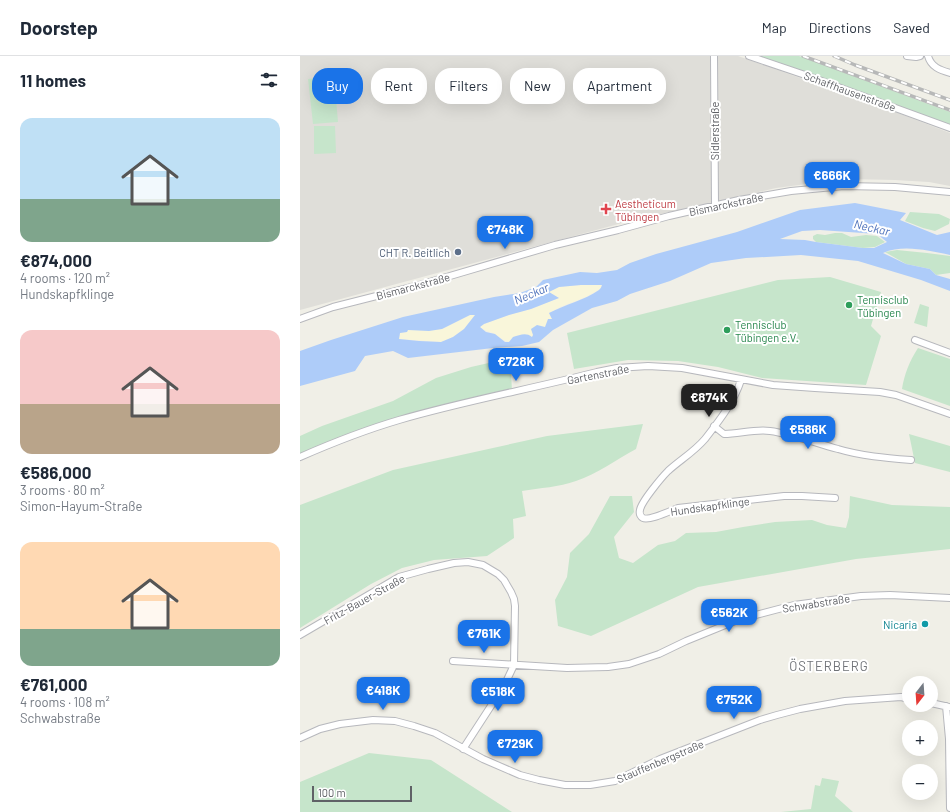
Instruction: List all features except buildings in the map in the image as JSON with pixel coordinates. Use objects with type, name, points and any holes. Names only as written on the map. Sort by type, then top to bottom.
[{"type":"street","name":"Sidlerstraße","points":[[714,56],[715,205]]},
{"type":"street","name":"Schaffhausenstraße","points":[[749,56],[950,128]]},
{"type":"street","points":[[907,56],[920,56]]},
{"type":"street","points":[[928,56],[929,61],[937,68],[950,73]]},
{"type":"street","name":"Bismarckstraße","points":[[300,318],[334,307],[416,286],[555,244],[618,230],[715,205],[791,191],[844,186],[895,187],[950,192]]},
{"type":"street","points":[[915,340],[950,353]]},
{"type":"street","name":"Gartenstraße","points":[[300,457],[358,434],[400,420],[617,368],[648,366],[682,368],[773,385],[880,392],[950,414]]},
{"type":"street","name":"Hundskapfklinge","points":[[741,380],[734,398],[699,446],[670,469],[659,481],[640,508],[641,516],[645,519],[651,519],[678,508],[784,496],[835,498]]},
{"type":"street","points":[[714,426],[724,434],[749,431],[768,431],[787,434],[849,452],[911,460]]},
{"type":"street","name":"Fritz-Bauer-Straße","points":[[300,635],[399,577],[454,563],[468,562],[483,565],[498,574],[504,580],[514,599],[514,665],[500,692],[463,748]]},
{"type":"street","name":"Schwabstraße","points":[[453,661],[576,668],[608,667],[629,664],[659,654],[686,641],[740,619],[794,605],[861,596],[890,595],[950,598]]},
{"type":"street","name":"Stauffenbergstraße","points":[[300,738],[340,724],[361,721],[382,720],[405,723],[435,733],[510,772],[565,785],[590,785],[615,781],[660,759],[777,714],[845,701],[902,697]]},
{"type":"street","points":[[938,705],[948,707],[950,808]]},
{"type":"shaded area","points":[[300,56],[738,56],[880,106],[950,133],[950,186],[929,182],[845,179],[776,188],[626,222],[300,310]]},
{"type":"green space","points":[[749,56],[799,56],[805,58],[950,112],[950,128]]},
{"type":"green space","points":[[308,79],[312,79],[312,104],[336,104],[338,122],[313,124]]},
{"type":"green space","points":[[314,126],[335,126],[336,153],[314,154]]},
{"type":"green space","points":[[910,212],[939,214],[950,219],[949,224],[935,231],[923,228],[905,221]]},
{"type":"green space","points":[[842,233],[851,237],[866,235],[877,236],[885,242],[875,247],[863,248],[816,242],[813,239],[813,236],[817,234],[825,235]]},
{"type":"green space","points":[[897,250],[950,256],[950,273],[936,275],[930,269],[906,264],[885,252]]},
{"type":"green space","name":"Tennisclub Tübingen e.V.","points":[[830,277],[881,292],[871,326],[881,336],[866,385],[762,378],[718,367],[678,361],[628,360],[574,369],[567,333],[778,280]]},
{"type":"green space","points":[[920,304],[929,307],[927,327],[914,323]]},
{"type":"green space","points":[[918,348],[950,359],[950,406],[902,389],[904,378],[912,358]]},
{"type":"green space","points":[[506,359],[511,372],[512,392],[400,420],[300,457],[300,436],[322,426],[393,401],[436,378],[471,367]]},
{"type":"green space","points":[[643,424],[636,449],[599,470],[570,483],[522,491],[526,516],[513,519],[514,538],[487,556],[434,560],[402,568],[371,584],[300,628],[300,505],[393,470],[547,436]]},
{"type":"green space","points":[[909,434],[950,446],[950,472],[915,463]]},
{"type":"green space","points":[[610,496],[632,496],[634,512],[614,537],[619,558],[633,563],[658,545],[675,541],[686,533],[716,532],[775,522],[812,520],[827,525],[846,528],[849,517],[850,496],[892,505],[950,507],[950,549],[856,559],[698,587],[591,636],[558,626],[555,600],[567,577],[570,553],[589,534]]},
{"type":"green space","points":[[369,753],[431,760],[512,812],[300,812],[300,782]]},
{"type":"green space","points":[[822,778],[839,781],[835,796],[853,812],[781,812],[811,809],[815,785],[820,786]]},
{"type":"sand","points":[[602,284],[600,289],[586,297],[549,313],[552,319],[545,327],[533,335],[532,338],[511,340],[509,342],[480,327],[484,324],[531,309],[559,298],[548,292],[559,287]]},
{"type":"sand","points":[[470,315],[475,315],[464,329],[453,337],[441,342],[399,339],[400,333],[408,330],[442,329]]},
{"type":"water","name":"Neckar","points":[[855,203],[906,213],[900,220],[937,235],[950,232],[950,255],[916,249],[899,249],[883,253],[906,264],[930,269],[936,275],[950,279],[950,291],[921,280],[858,261],[801,255],[746,258],[711,263],[670,281],[630,294],[617,301],[592,308],[553,330],[539,342],[522,346],[408,358],[393,351],[365,356],[355,371],[300,386],[300,351],[331,340],[403,317],[494,297],[520,293],[536,287],[543,280],[580,272],[597,273],[617,270],[630,263],[656,254],[737,232],[800,210]],"holes":[[[820,230],[877,234],[887,242],[874,248],[863,248],[805,240],[780,239],[802,231]],[[602,285],[601,288],[593,294],[549,313],[552,319],[548,319],[545,327],[537,325],[531,329],[533,335],[532,337],[525,334],[513,337],[509,342],[505,342],[495,334],[486,332],[480,327],[484,324],[531,309],[559,298],[549,292],[559,287]],[[470,315],[475,315],[464,329],[453,337],[441,342],[399,339],[400,333],[407,332],[408,330],[429,331],[442,329]]]},
{"type":"railway","points":[[803,56],[950,110]]},
{"type":"railway","points":[[834,56],[950,100]]},
{"type":"place","name":"Aestheticum Tübingen","points":[[606,209]]},
{"type":"place","name":"CHT R. Beitlich","points":[[458,252]]},
{"type":"place","name":"Tennisclub Tübingen","points":[[849,305]]},
{"type":"place","name":"Tennisclub Tübingen e.V.","points":[[727,330]]},
{"type":"place","name":"Nicaria","points":[[925,624]]},
{"type":"district","name":"ÖSTERBERG","points":[[829,666]]}]
